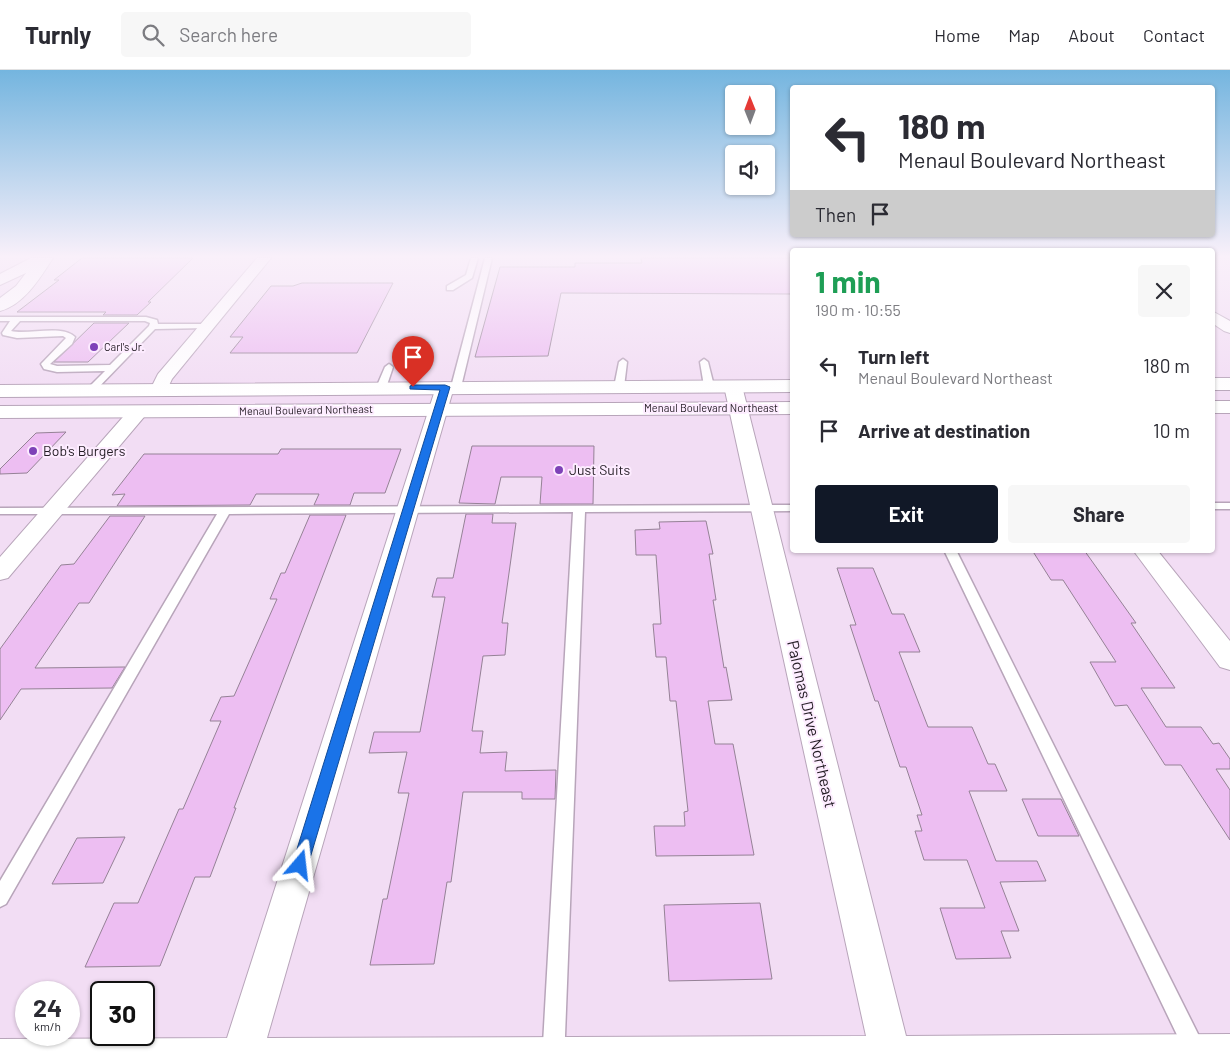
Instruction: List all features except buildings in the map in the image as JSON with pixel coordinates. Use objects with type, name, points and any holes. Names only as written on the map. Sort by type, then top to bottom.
[{"type":"main road","points":[[1215,384],[1230,384]]},
{"type":"main road","name":"Menaul Boulevard Northeast","points":[[0,413],[136,413],[446,394],[619,387],[709,386],[735,397],[790,386]]},
{"type":"main road","points":[[136,413],[189,401],[305,388]]},
{"type":"main road","name":"Menaul Boulevard Northeast","points":[[0,391],[381,388],[446,394],[735,397],[790,408]]},
{"type":"main road","points":[[52,412],[144,401],[160,396],[162,392],[159,390]]},
{"type":"main road","points":[[1215,407],[1230,407]]},
{"type":"street","points":[[159,390],[164,378],[226,304]]},
{"type":"street","points":[[240,1060],[446,394]]},
{"type":"street","name":"Palomas Drive Northeast","points":[[735,397],[891,1059]]},
{"type":"street","points":[[0,572],[136,413]]},
{"type":"street","points":[[1147,553],[1230,660]]},
{"type":"street","points":[[0,1059],[553,1060],[1210,1056]]},
{"type":"lane","points":[[446,394],[474,304]]},
{"type":"lane","points":[[0,319],[146,319],[154,322],[153,326]]},
{"type":"lane","points":[[18,319],[9,327],[6,333],[17,335],[65,333],[71,337],[69,342],[45,364],[47,367],[58,369],[113,368]]},
{"type":"lane","points":[[91,390],[153,326],[207,326]]},
{"type":"lane","points":[[619,387],[623,362]]},
{"type":"lane","points":[[704,362],[709,386]]},
{"type":"lane","points":[[381,388],[389,366]]},
{"type":"lane","points":[[1215,506],[1230,506]]},
{"type":"lane","points":[[0,511],[790,508]]},
{"type":"lane","points":[[553,1060],[579,509]]},
{"type":"lane","points":[[0,898],[225,510]]},
{"type":"lane","points":[[952,553],[1210,1056]]},
{"type":"place","name":"Carl's Jr.","points":[[94,347]]},
{"type":"place","name":"Bob's Burgers","points":[[33,451]]},
{"type":"place","name":"Just Suits","points":[[559,470]]},
{"type":"route","points":[[300,865],[445,387],[413,387]]}]
